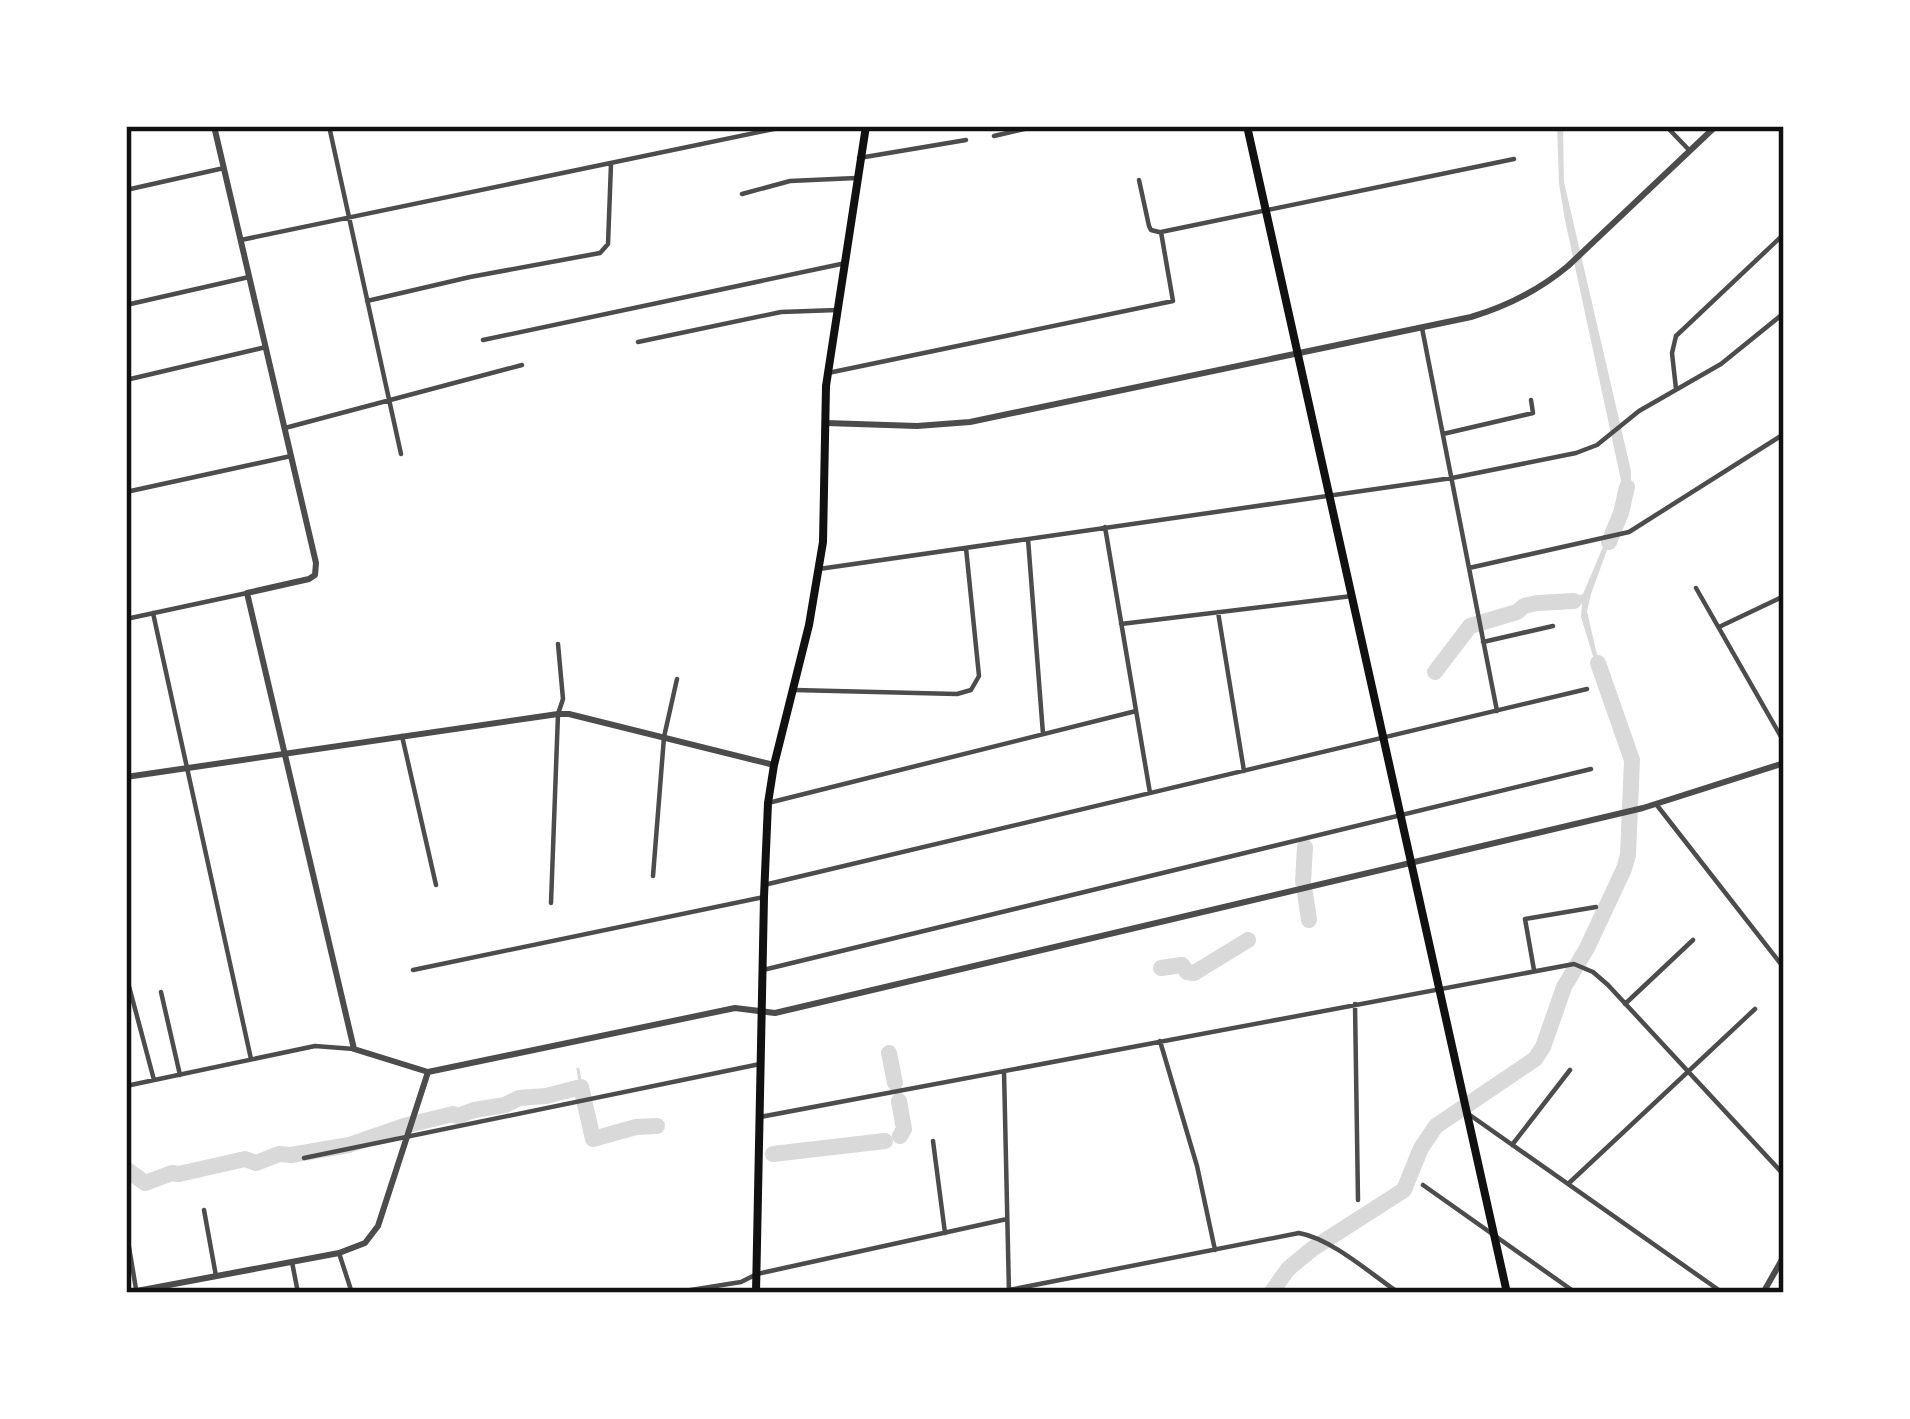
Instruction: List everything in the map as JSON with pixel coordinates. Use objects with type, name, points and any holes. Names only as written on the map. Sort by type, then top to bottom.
[{"type":"main road","points":[[756,1293],[768,803],[826,521],[828,373],[866,126]]},
{"type":"main road","points":[[1247,126],[1507,1293]]},
{"type":"street","points":[[126,619],[314,575],[316,563],[214,126]]},
{"type":"street","points":[[329,126],[401,454]]},
{"type":"street","points":[[241,240],[788,126]]},
{"type":"street","points":[[994,136],[1037,126]]},
{"type":"street","points":[[1666,126],[1690,151]]},
{"type":"street","points":[[826,423],[956,424],[1499,309],[1544,286],[1568,266],[1716,126]]},
{"type":"street","points":[[860,158],[966,140]]},
{"type":"street","points":[[1139,180],[1149,226],[1161,232],[1514,159]]},
{"type":"street","points":[[367,301],[606,249],[611,163]]},
{"type":"street","points":[[126,190],[224,168]]},
{"type":"street","points":[[742,194],[790,182],[856,178]]},
{"type":"street","points":[[828,373],[1173,301],[1161,232]]},
{"type":"street","points":[[1676,389],[1672,353],[1676,336],[1784,234]]},
{"type":"street","points":[[483,340],[844,263]]},
{"type":"street","points":[[126,304],[249,277]]},
{"type":"street","points":[[638,342],[782,312],[837,310]]},
{"type":"street","points":[[819,569],[1452,478],[1576,453],[1721,364],[1784,314]]},
{"type":"street","points":[[1423,328],[1497,711]]},
{"type":"street","points":[[126,380],[266,347]]},
{"type":"street","points":[[285,428],[522,365]]},
{"type":"street","points":[[1443,434],[1533,413],[1531,400]]},
{"type":"street","points":[[1469,568],[1620,536],[1784,434]]},
{"type":"street","points":[[126,491],[291,456]]},
{"type":"street","points":[[1105,527],[1150,794]]},
{"type":"street","points":[[1028,538],[1043,734]]},
{"type":"street","points":[[794,690],[957,694],[975,687],[979,676],[966,548]]},
{"type":"street","points":[[1696,588],[1784,742]]},
{"type":"street","points":[[247,592],[355,1049]]},
{"type":"street","points":[[1121,624],[1352,596]]},
{"type":"street","points":[[1718,628],[1784,596]]},
{"type":"street","points":[[1218,612],[1244,771]]},
{"type":"street","points":[[153,613],[250,1059]]},
{"type":"street","points":[[1483,642],[1553,626]]},
{"type":"street","points":[[551,903],[558,714],[563,699],[558,644]]},
{"type":"street","points":[[653,876],[664,737],[677,679]]},
{"type":"street","points":[[764,885],[1587,689]]},
{"type":"street","points":[[768,803],[1136,711]]},
{"type":"street","points":[[126,777],[558,714],[774,765]]},
{"type":"street","points":[[402,736],[436,885]]},
{"type":"street","points":[[126,1086],[316,1046],[355,1049],[428,1072],[735,1008],[775,1013],[1656,805],[1784,763]]},
{"type":"street","points":[[762,970],[1591,770]]},
{"type":"street","points":[[1656,805],[1784,968]]},
{"type":"street","points":[[413,970],[764,897]]},
{"type":"street","points":[[1534,970],[1525,919],[1596,907]]},
{"type":"street","points":[[1624,1004],[1693,940]]},
{"type":"street","points":[[760,1118],[1578,965],[1600,977],[1784,1174]]},
{"type":"street","points":[[126,975],[154,1080]]},
{"type":"street","points":[[161,992],[180,1075]]},
{"type":"street","points":[[1355,1004],[1358,1200]]},
{"type":"street","points":[[1568,1184],[1755,1009]]},
{"type":"street","points":[[1160,1041],[1197,1166],[1215,1250]]},
{"type":"street","points":[[304,1158],[410,1128],[578,1101],[760,1064]]},
{"type":"street","points":[[1512,1145],[1570,1070]]},
{"type":"street","points":[[1004,1071],[1009,1292],[1291,1234],[1331,1246],[1399,1293]]},
{"type":"street","points":[[126,1293],[339,1253],[364,1243],[379,1226],[428,1072]]},
{"type":"street","points":[[1467,1113],[1723,1293]]},
{"type":"street","points":[[933,1141],[945,1233]]},
{"type":"street","points":[[1424,1185],[1576,1293]]},
{"type":"street","points":[[204,1210],[216,1276]]},
{"type":"street","points":[[672,1293],[741,1282],[757,1274],[1007,1220]]},
{"type":"street","points":[[126,1229],[136,1291]]},
{"type":"street","points":[[339,1253],[352,1293]]},
{"type":"street","points":[[1763,1293],[1784,1256]]},
{"type":"street","points":[[292,1262],[298,1293]]},
{"type":"shaded area","points":[[1557,126],[1563,126],[1564,182],[1631,471],[1631,484],[1587,611],[1603,681],[1581,617],[1582,604],[1551,604],[1583,594],[1614,521],[1622,485],[1565,220]]},
{"type":"waterway","points":[[1609,542],[1627,487]]},
{"type":"waterway","points":[[1435,672],[1470,626],[1524,606],[1574,601]]},
{"type":"waterway","points":[[1271,1293],[1288,1269],[1312,1249],[1404,1190],[1436,1126],[1535,1059],[1543,1047],[1564,987],[1587,948],[1628,855],[1632,760],[1598,663]]},
{"type":"waterway","points":[[1303,882],[1305,847]]},
{"type":"waterway","points":[[1305,893],[1309,920]]},
{"type":"waterway","points":[[1161,968],[1182,965],[1194,973],[1248,940]]},
{"type":"waterway","points":[[889,1053],[895,1083]]},
{"type":"waterway","points":[[578,1069],[581,1087]]},
{"type":"waterway","points":[[126,1169],[145,1183],[245,1159],[256,1163],[279,1154],[349,1145],[404,1126],[581,1087],[593,1139],[657,1126]]},
{"type":"waterway","points":[[899,1101],[904,1129],[900,1136]]},
{"type":"waterway","points":[[773,1154],[885,1141]]}]
